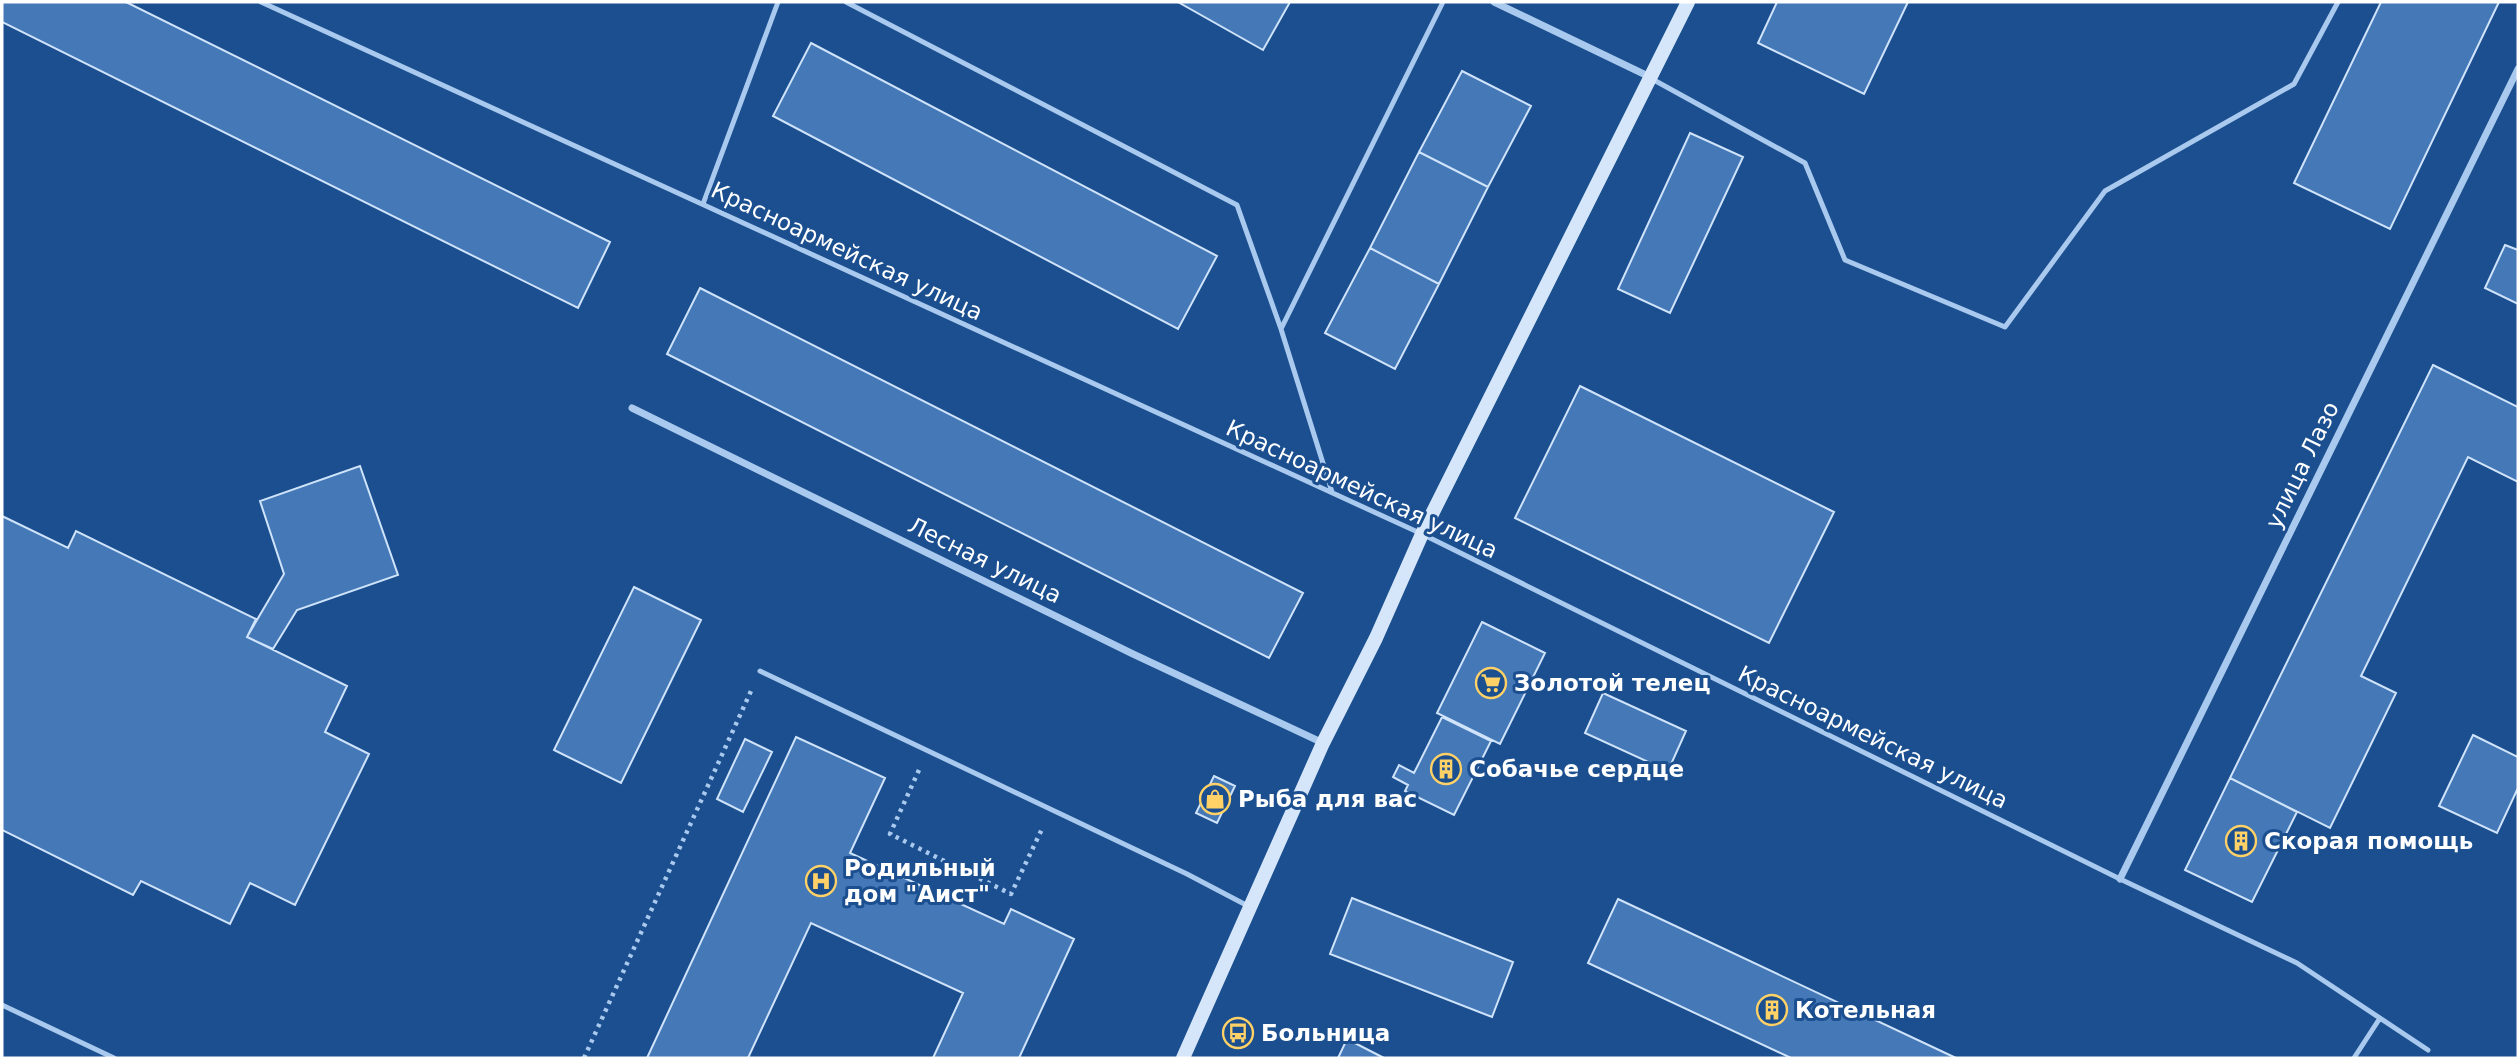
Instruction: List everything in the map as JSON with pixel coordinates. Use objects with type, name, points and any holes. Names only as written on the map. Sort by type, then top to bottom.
[{"type":"street","points":[[1494,2],[1650,78]]},
{"type":"street","points":[[1183,1058],[1323,743],[1376,638],[1422,534],[1688,2]]},
{"type":"street","name":"улица Лазо","points":[[2120,879],[2518,69]]},
{"type":"street","name":"Лесная улица","points":[[632,408],[1133,654],[1323,743]]},
{"type":"lane","name":"Красноармейская улица","points":[[261,2],[1422,534],[2120,879],[2297,963],[2428,1049]]},
{"type":"lane","points":[[703,204],[778,2]]},
{"type":"lane","points":[[846,2],[1237,205],[1281,329],[1332,492]]},
{"type":"lane","points":[[1281,329],[1443,2]]},
{"type":"lane","points":[[1650,78],[1805,163],[1845,260],[2005,327],[2105,191],[2294,84],[2338,2]]},
{"type":"lane","points":[[760,671],[1187,874],[1250,908]]},
{"type":"lane","points":[[2,1005],[114,1058]]},
{"type":"lane","points":[[2354,1058],[2380,1018]]},
{"type":"path","points":[[584,1058],[760,671]]},
{"type":"path","points":[[927,750],[890,835],[1011,894],[1051,809]]},
{"type":"building","points":[[2,2],[126,2],[610,242],[578,308],[2,22]]},
{"type":"building","points":[[1178,2],[1290,2],[1263,50]]},
{"type":"building","points":[[1777,2],[1908,2],[1864,94],[1758,43]]},
{"type":"building","points":[[2381,2],[2499,2],[2390,229],[2294,183]]},
{"type":"building","points":[[811,43],[1217,256],[1178,329],[773,116]]},
{"type":"building","points":[[1462,71],[1531,106],[1488,187],[1419,152]]},
{"type":"building","points":[[1690,133],[1743,157],[1670,313],[1618,289]]},
{"type":"building","points":[[1419,152],[1488,187],[1439,284],[1370,248]]},
{"type":"building","points":[[2505,245],[2518,250],[2518,304],[2485,288]]},
{"type":"building","points":[[1370,248],[1439,284],[1395,369],[1325,333]]},
{"type":"building","points":[[700,288],[1303,593],[1269,658],[667,354]]},
{"type":"building","points":[[2433,365],[2518,407],[2518,482],[2468,457],[2361,676],[2396,693],[2330,828],[2230,778]]},
{"type":"building","points":[[1580,386],[1834,512],[1769,643],[1515,518]]},
{"type":"building","points":[[360,466],[398,575],[297,610],[273,649],[247,637],[284,574],[260,501]]},
{"type":"building","points":[[2,516],[68,548],[76,531],[256,619],[247,637],[347,686],[325,732],[369,754],[295,905],[250,883],[230,924],[141,881],[133,895],[2,830]]},
{"type":"building","points":[[634,587],[701,620],[621,783],[554,750]]},
{"type":"building","name":"Золотой телец","points":[[1482,622],[1545,653],[1500,744],[1437,713]]},
{"type":"building","points":[[1603,693],[1686,731],[1668,771],[1585,733]]},
{"type":"building","name":"Собачье сердце","points":[[1442,717],[1491,741],[1454,815],[1405,791],[1408,785],[1393,777],[1399,765],[1414,773]]},
{"type":"building","points":[[2473,735],[2518,757],[2518,788],[2497,833],[2439,806]]},
{"type":"building","name":"Родильный дом \"Аист\"","points":[[796,737],[885,778],[850,853],[1004,924],[1011,909],[1074,939],[1019,1058],[933,1058],[963,993],[811,923],[748,1058],[647,1058]]},
{"type":"building","points":[[745,739],[772,752],[743,812],[717,799]]},
{"type":"building","name":"Рыба для вас","points":[[1214,776],[1235,786],[1217,823],[1196,813]]},
{"type":"building","name":"Скорая помощь","points":[[2230,778],[2297,812],[2252,902],[2185,870]]},
{"type":"building","points":[[1352,898],[1513,962],[1492,1017],[1330,954]]},
{"type":"building","name":"Котельная","points":[[1618,899],[1956,1058],[1791,1058],[1588,963]]},
{"type":"building","points":[[1347,1039],[1384,1058],[1338,1058]]},
{"type":"place","name":"Золотой телец","points":[[1491,683]]},
{"type":"place","name":"Собачье сердце","points":[[1446,769]]},
{"type":"place","name":"Рыба для вас","points":[[1215,799]]},
{"type":"place","name":"Скорая помощь","points":[[2241,841]]},
{"type":"place","name":"Родильный дом \"Аист\"","points":[[821,881]]},
{"type":"place","name":"Котельная","points":[[1772,1010]]},
{"type":"place","name":"Больница","points":[[1238,1033]]}]
